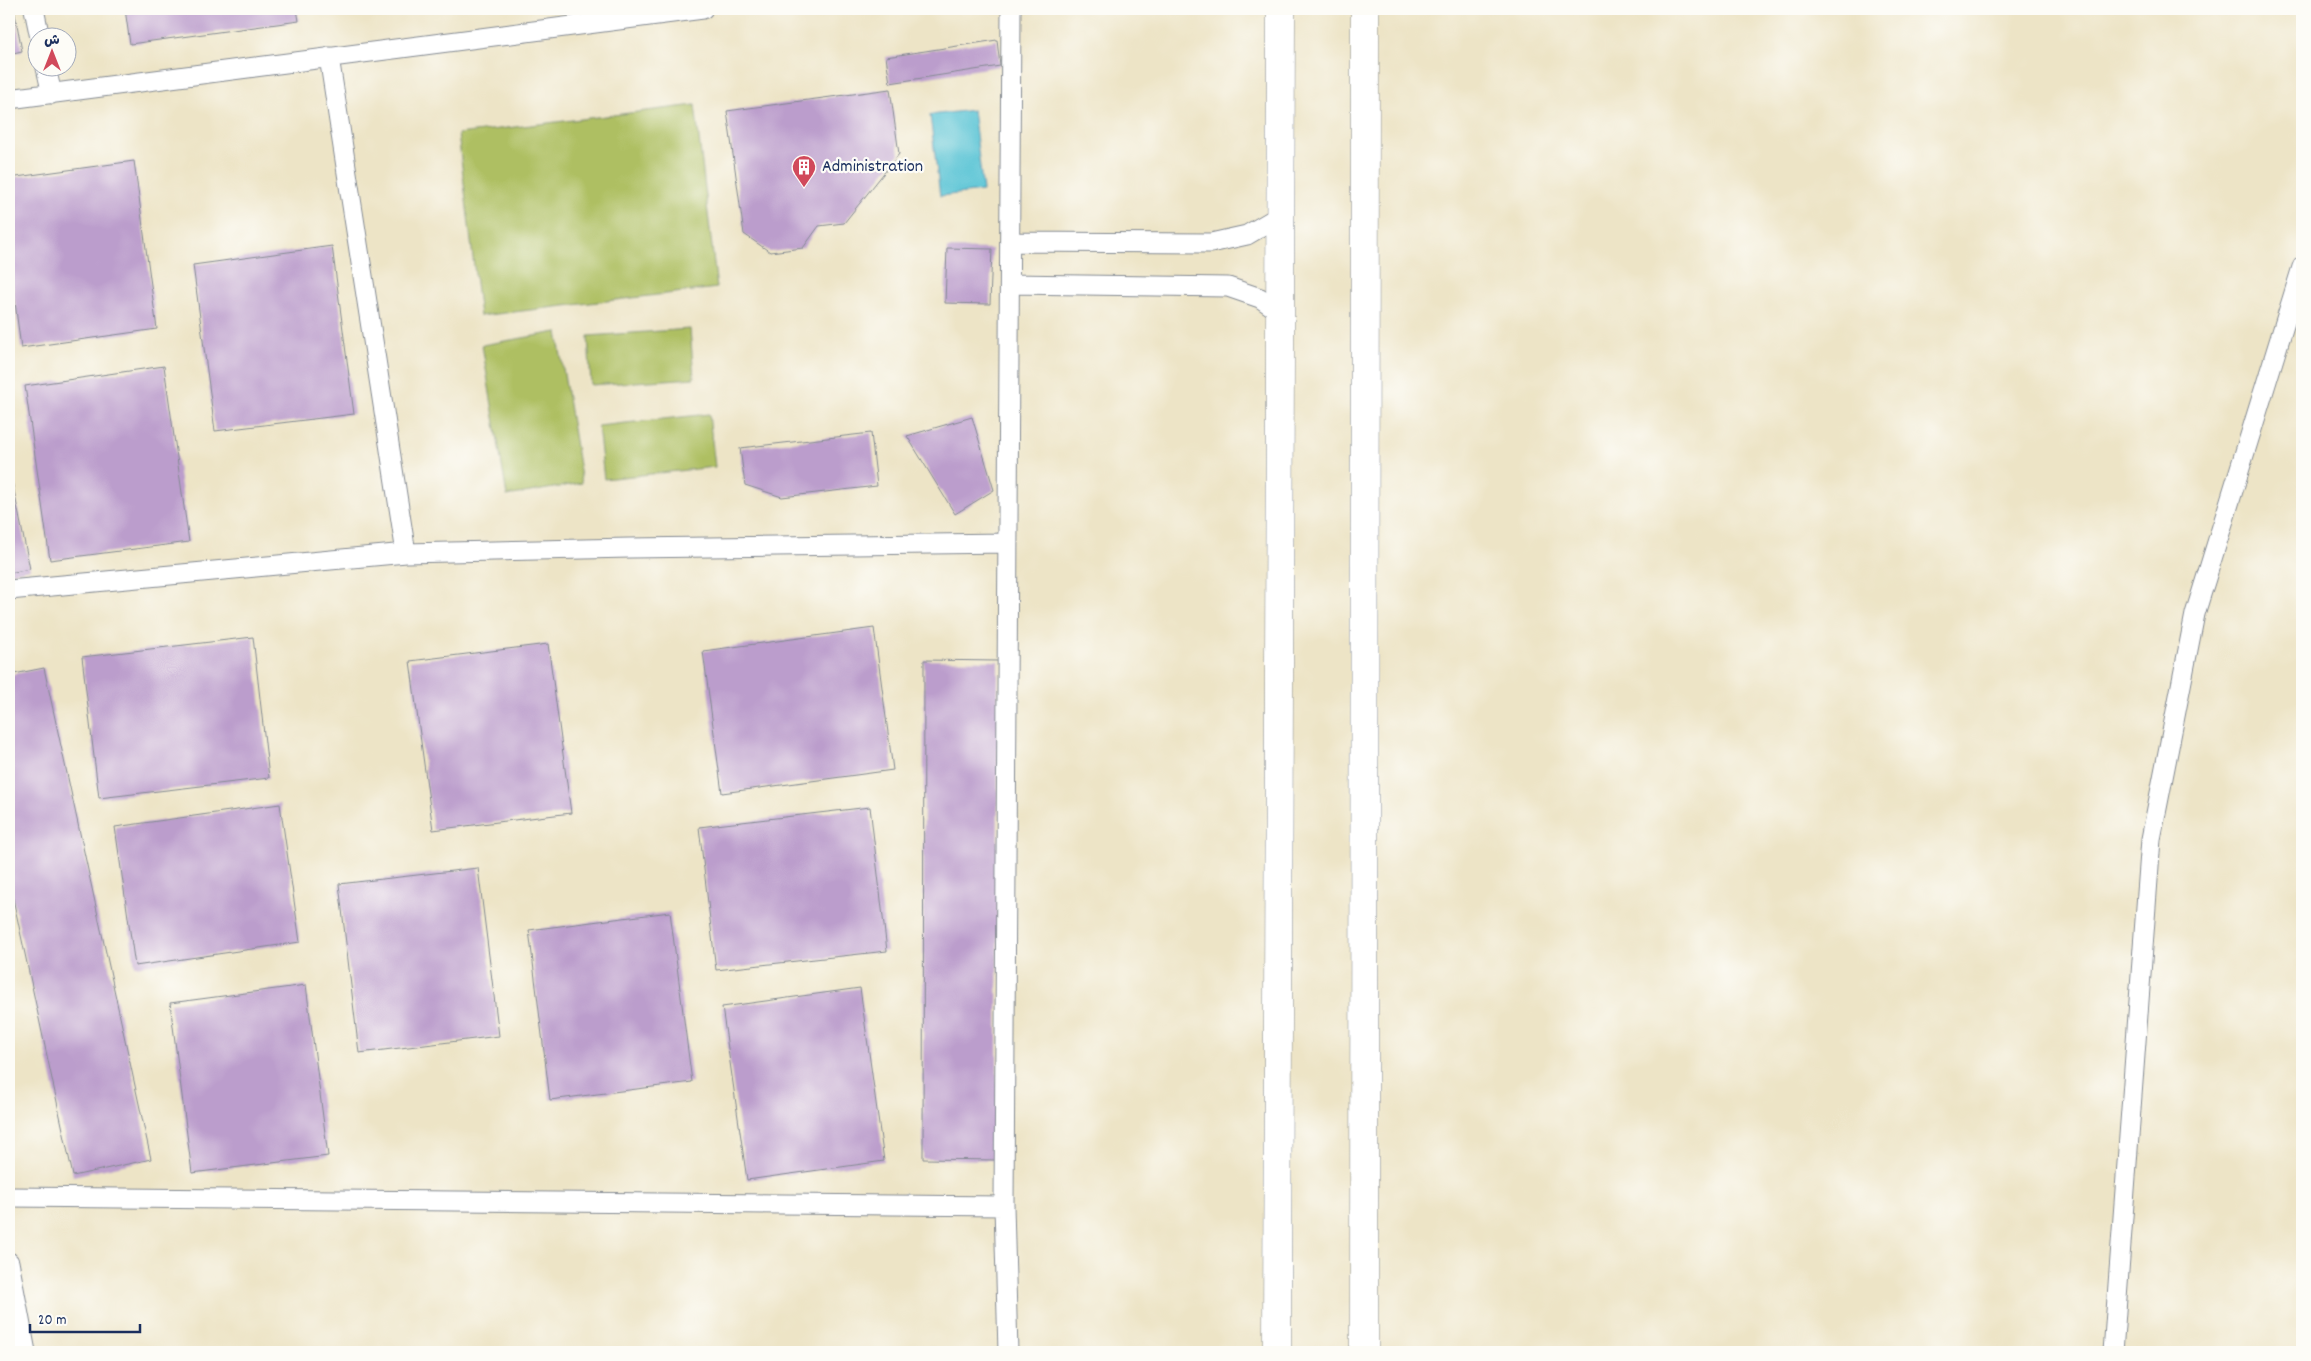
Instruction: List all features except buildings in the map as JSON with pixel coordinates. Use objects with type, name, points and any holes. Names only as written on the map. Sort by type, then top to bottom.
[{"type":"street","points":[[1277,1352],[1281,9]]},
{"type":"street","points":[[1364,1352],[1365,9]]},
{"type":"lane","points":[[34,9],[38,28]]},
{"type":"lane","points":[[9,99],[703,9]]},
{"type":"lane","points":[[1008,1352],[1004,1206],[1011,9]]},
{"type":"lane","points":[[329,57],[406,553]]},
{"type":"lane","points":[[48,78],[52,94]]},
{"type":"lane","points":[[1010,242],[1211,243],[1247,235],[1281,215]]},
{"type":"lane","points":[[2113,1352],[2151,839],[2195,614],[2302,267]]},
{"type":"lane","points":[[1010,284],[1228,287],[1260,298],[1280,312]]},
{"type":"lane","points":[[9,590],[406,553],[604,548],[1008,544]]},
{"type":"lane","points":[[9,1197],[1004,1206]]},
{"type":"lane","points":[[9,1262],[26,1352]]},
{"type":"green space","points":[[695,105],[717,288],[480,316],[458,134]]},
{"type":"green space","points":[[690,329],[694,378],[591,385],[588,336]]},
{"type":"green space","points":[[557,332],[582,483],[507,496],[482,345]]},
{"type":"green space","points":[[709,414],[715,467],[604,479],[598,426]]},
{"type":"water","points":[[973,110],[983,191],[940,196],[930,115]]},
{"type":"place","name":"Administration","points":[[804,188]]}]
